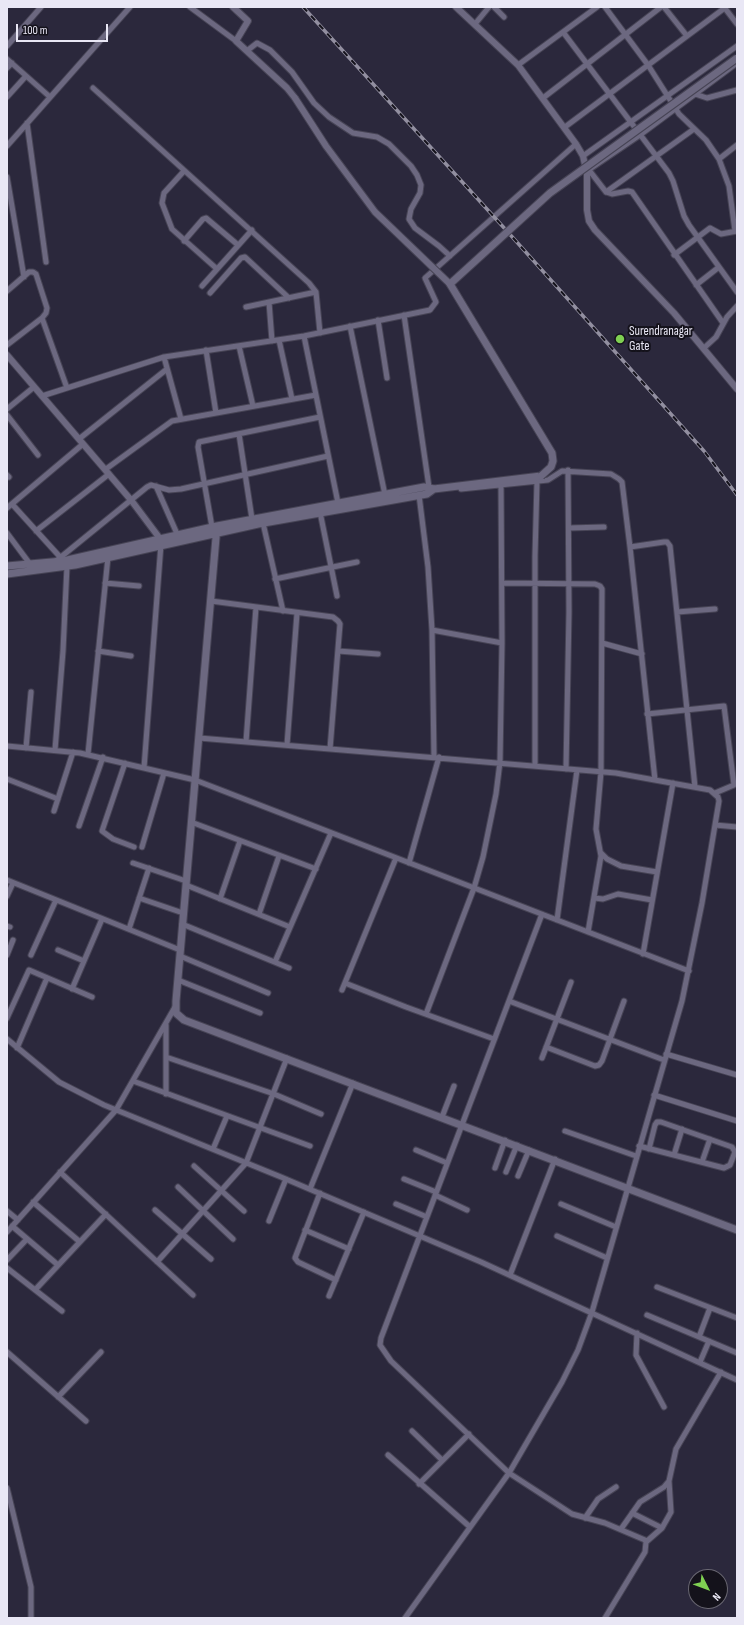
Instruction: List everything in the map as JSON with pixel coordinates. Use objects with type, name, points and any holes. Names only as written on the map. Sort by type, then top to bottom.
[{"type":"main road","points":[[7,574],[68,566],[108,558],[252,519],[338,503],[431,489],[539,479],[551,467],[553,461],[552,453],[450,284],[550,193],[737,58]]},
{"type":"main road","points":[[7,566],[58,560],[161,543],[178,536],[215,529],[263,523],[420,495],[431,489]]},
{"type":"main road","points":[[215,529],[211,601],[182,924],[175,1007],[176,1013],[184,1020],[505,1140],[627,1189],[737,1230]]},
{"type":"street","points":[[7,46],[41,7]]},
{"type":"street","points":[[7,146],[130,7]]},
{"type":"street","points":[[190,7],[248,50],[287,88],[326,146],[375,212],[450,284]]},
{"type":"street","points":[[233,7],[248,21],[236,41]]},
{"type":"street","points":[[475,24],[489,7]]},
{"type":"street","points":[[494,7],[504,17]]},
{"type":"street","points":[[518,65],[597,7]]},
{"type":"street","points":[[605,7],[669,95],[683,119],[706,140],[719,159],[730,191],[736,231],[721,234],[710,228],[674,254]]},
{"type":"street","points":[[543,98],[662,7],[686,36]]},
{"type":"street","points":[[565,127],[725,7],[737,24]]},
{"type":"street","points":[[458,8],[518,65],[565,127],[583,156],[588,170],[606,192],[612,194],[628,191],[632,192],[723,323]]},
{"type":"street","points":[[563,32],[632,123],[673,181],[684,216],[697,237],[737,292]]},
{"type":"street","points":[[248,50],[257,43],[270,50],[292,72],[314,102],[329,117],[353,133],[377,137],[389,144],[411,166],[421,185],[420,194],[411,209],[409,219],[415,228],[450,256]]},
{"type":"street","points":[[583,156],[632,123],[737,46]]},
{"type":"street","points":[[7,59],[50,97]]},
{"type":"street","points":[[7,68],[12,63]]},
{"type":"street","points":[[588,170],[640,135],[737,63]]},
{"type":"street","points":[[7,97],[26,76]]},
{"type":"street","points":[[93,88],[309,283],[316,292],[320,333]]},
{"type":"street","points":[[695,94],[707,98],[737,90]]},
{"type":"street","points":[[27,123],[46,262]]},
{"type":"street","points":[[606,192],[694,129]]},
{"type":"street","points":[[42,396],[164,357],[304,336],[433,308],[435,300],[425,278],[576,144]]},
{"type":"street","points":[[719,159],[737,145]]},
{"type":"street","points":[[588,170],[587,210],[589,221],[595,230],[674,312],[737,389]]},
{"type":"street","points":[[184,171],[164,193],[162,200],[172,229],[217,269]]},
{"type":"street","points":[[7,177],[24,277]]},
{"type":"street","points":[[730,191],[737,190]]},
{"type":"street","points":[[184,241],[202,219],[206,218],[238,245]]},
{"type":"street","points":[[202,286],[252,230]]},
{"type":"street","points":[[210,293],[241,258],[245,257],[289,298]]},
{"type":"street","points":[[696,285],[719,267]]},
{"type":"street","points":[[7,291],[30,272],[33,272],[36,274],[47,308],[46,313],[42,318],[7,345]]},
{"type":"street","points":[[246,307],[316,292]]},
{"type":"street","points":[[269,302],[272,341]]},
{"type":"street","points":[[704,348],[716,337],[729,313],[737,306]]},
{"type":"street","points":[[404,315],[431,489],[501,485],[539,479],[548,480],[562,470],[611,474],[620,479],[622,482],[655,780]]},
{"type":"street","points":[[42,318],[67,388]]},
{"type":"street","points":[[378,320],[387,378]]},
{"type":"street","points":[[350,326],[385,495]]},
{"type":"street","points":[[304,336],[338,503]]},
{"type":"street","points":[[279,340],[292,400]]},
{"type":"street","points":[[239,346],[253,406]]},
{"type":"street","points":[[206,350],[216,413]]},
{"type":"street","points":[[7,355],[131,500],[161,543],[144,768]]},
{"type":"street","points":[[164,357],[182,419]]},
{"type":"street","points":[[7,508],[167,368]]},
{"type":"street","points":[[7,409],[34,387]]},
{"type":"street","points":[[36,530],[162,426],[172,421],[316,396]]},
{"type":"street","points":[[7,415],[38,455]]},
{"type":"street","points":[[215,529],[198,447],[199,442],[320,418]]},
{"type":"street","points":[[239,434],[252,519]]},
{"type":"street","points":[[12,504],[36,530],[58,560],[147,487],[156,486],[174,490],[328,456]]},
{"type":"street","points":[[566,769],[569,585],[568,470]]},
{"type":"street","points":[[535,766],[535,585],[539,479]]},
{"type":"street","points":[[426,1014],[474,888],[491,826],[500,762],[502,643],[501,485]]},
{"type":"street","points":[[156,486],[178,536]]},
{"type":"street","points":[[409,863],[436,757],[432,630],[428,567],[420,495]]},
{"type":"street","points":[[320,512],[337,596]]},
{"type":"street","points":[[263,523],[283,610]]},
{"type":"street","points":[[569,528],[604,527]]},
{"type":"street","points":[[7,533],[30,564]]},
{"type":"street","points":[[630,547],[664,542],[669,544],[688,708],[695,787]]},
{"type":"street","points":[[88,754],[108,558]]},
{"type":"street","points":[[275,579],[357,562]]},
{"type":"street","points":[[55,750],[68,566]]},
{"type":"street","points":[[105,583],[139,586]]},
{"type":"street","points":[[502,583],[535,585],[595,584],[600,586],[602,643],[601,772],[596,829],[601,853],[588,932]]},
{"type":"street","points":[[211,601],[333,617],[338,621],[340,624],[330,749]]},
{"type":"street","points":[[246,742],[256,607]]},
{"type":"street","points":[[677,612],[715,609]]},
{"type":"street","points":[[287,745],[297,612]]},
{"type":"street","points":[[432,630],[502,643]]},
{"type":"street","points":[[602,643],[642,654]]},
{"type":"street","points":[[98,651],[131,656]]},
{"type":"street","points":[[338,651],[378,654]]},
{"type":"street","points":[[26,748],[31,692]]},
{"type":"street","points":[[647,714],[722,705],[726,708],[734,786],[724,788],[715,793]]},
{"type":"street","points":[[199,738],[500,762],[601,772],[710,790],[715,793],[719,801],[689,971],[592,1312],[578,1350],[562,1382],[509,1474],[405,1618]]},
{"type":"street","points":[[7,746],[88,754],[195,780],[689,971]]},
{"type":"street","points":[[54,811],[73,752]]},
{"type":"street","points":[[79,826],[103,757]]},
{"type":"street","points":[[125,763],[102,831],[113,839],[134,847]]},
{"type":"street","points":[[557,920],[577,770]]},
{"type":"street","points":[[142,847],[164,773]]},
{"type":"street","points":[[7,779],[58,799]]},
{"type":"street","points":[[643,954],[673,783]]},
{"type":"street","points":[[191,822],[279,856],[316,868]]},
{"type":"street","points":[[715,825],[737,827]]},
{"type":"street","points":[[275,962],[331,833]]},
{"type":"street","points":[[220,899],[240,841]]},
{"type":"street","points":[[601,853],[607,859],[621,866],[657,872]]},
{"type":"street","points":[[259,914],[279,856]]},
{"type":"street","points":[[342,990],[396,858]]},
{"type":"street","points":[[133,862],[290,927]]},
{"type":"street","points":[[129,929],[149,868]]},
{"type":"street","points":[[7,880],[129,929],[268,993]]},
{"type":"street","points":[[7,896],[13,882]]},
{"type":"street","points":[[594,898],[604,899],[618,894],[652,900]]},
{"type":"street","points":[[139,898],[183,913]]},
{"type":"street","points":[[31,955],[56,900]]},
{"type":"street","points":[[542,914],[381,1338],[380,1345],[391,1361],[469,1434],[509,1474],[572,1514],[621,1529],[646,1542]]},
{"type":"street","points":[[72,989],[102,918]]},
{"type":"street","points":[[182,924],[289,968]]},
{"type":"street","points":[[7,955],[13,940]]},
{"type":"street","points":[[58,950],[84,962]]},
{"type":"street","points":[[7,1018],[28,971],[92,997]]},
{"type":"street","points":[[17,1048],[47,978]]},
{"type":"street","points":[[178,980],[260,1013]]},
{"type":"street","points":[[542,1058],[571,982]]},
{"type":"street","points":[[345,983],[494,1038]]},
{"type":"street","points":[[546,1047],[595,1066],[602,1061],[624,1001]]},
{"type":"street","points":[[509,1002],[610,1040],[665,1057],[737,1075]]},
{"type":"street","points":[[7,1232],[116,1110],[175,1007]]},
{"type":"street","points":[[166,1023],[166,1094]]},
{"type":"street","points":[[7,1039],[72,1090],[116,1110],[320,1193],[510,1275],[737,1380]]},
{"type":"street","points":[[166,1057],[274,1094],[321,1114]]},
{"type":"street","points":[[157,1262],[246,1163],[261,1128],[287,1058]]},
{"type":"street","points":[[132,1081],[310,1146]]},
{"type":"street","points":[[310,1189],[353,1083]]},
{"type":"street","points":[[442,1117],[454,1086]]},
{"type":"street","points":[[654,1095],[737,1122]]},
{"type":"street","points":[[213,1149],[227,1116]]},
{"type":"street","points":[[639,1146],[728,1168],[735,1152],[732,1147],[657,1122],[648,1148]]},
{"type":"street","points":[[674,1155],[682,1130]]},
{"type":"street","points":[[565,1131],[636,1156]]},
{"type":"street","points":[[702,1162],[710,1139]]},
{"type":"street","points":[[495,1168],[505,1140]]},
{"type":"street","points":[[506,1172],[517,1145]]},
{"type":"street","points":[[416,1150],[447,1163]]},
{"type":"street","points":[[518,1176],[529,1150]]},
{"type":"street","points":[[510,1275],[555,1159]]},
{"type":"street","points":[[194,1166],[221,1192],[244,1211]]},
{"type":"street","points":[[60,1172],[193,1295]]},
{"type":"street","points":[[269,1221],[286,1179]]},
{"type":"street","points":[[404,1179],[467,1210]]},
{"type":"street","points":[[178,1187],[233,1239]]},
{"type":"street","points":[[320,1193],[295,1256],[296,1261],[336,1280]]},
{"type":"street","points":[[33,1202],[80,1242]]},
{"type":"street","points":[[396,1204],[427,1217]]},
{"type":"street","points":[[561,1204],[616,1226]]},
{"type":"street","points":[[155,1210],[211,1260]]},
{"type":"street","points":[[7,1211],[18,1220]]},
{"type":"street","points":[[329,1296],[364,1212]]},
{"type":"street","points":[[35,1290],[106,1214]]},
{"type":"street","points":[[12,1226],[58,1265]]},
{"type":"street","points":[[305,1230],[349,1249]]},
{"type":"street","points":[[557,1236],[607,1258]]},
{"type":"street","points":[[7,1260],[27,1239]]},
{"type":"street","points":[[7,1268],[62,1312]]},
{"type":"street","points":[[657,1287],[737,1318]]},
{"type":"street","points":[[699,1337],[710,1308]]},
{"type":"street","points":[[647,1315],[737,1352]]},
{"type":"street","points":[[637,1333],[635,1346],[636,1355],[664,1407]]},
{"type":"street","points":[[700,1362],[708,1341]]},
{"type":"street","points":[[7,1352],[86,1421]]},
{"type":"street","points":[[58,1397],[101,1352]]},
{"type":"street","points":[[606,1618],[645,1552],[646,1542],[662,1528],[671,1512],[669,1480],[676,1449],[722,1372]]},
{"type":"street","points":[[412,1431],[442,1460]]},
{"type":"street","points":[[419,1484],[469,1434]]},
{"type":"street","points":[[388,1455],[419,1484],[470,1527]]},
{"type":"street","points":[[621,1529],[645,1498],[664,1487],[669,1480]]},
{"type":"street","points":[[584,1518],[598,1499],[616,1487]]},
{"type":"street","points":[[7,1488],[31,1587],[31,1618]]},
{"type":"street","points":[[632,1513],[662,1528]]},
{"type":"railway","points":[[303,7],[704,451],[737,495]]},
{"type":"place","name":"Surendranagar Gate","points":[[620,339]]}]
